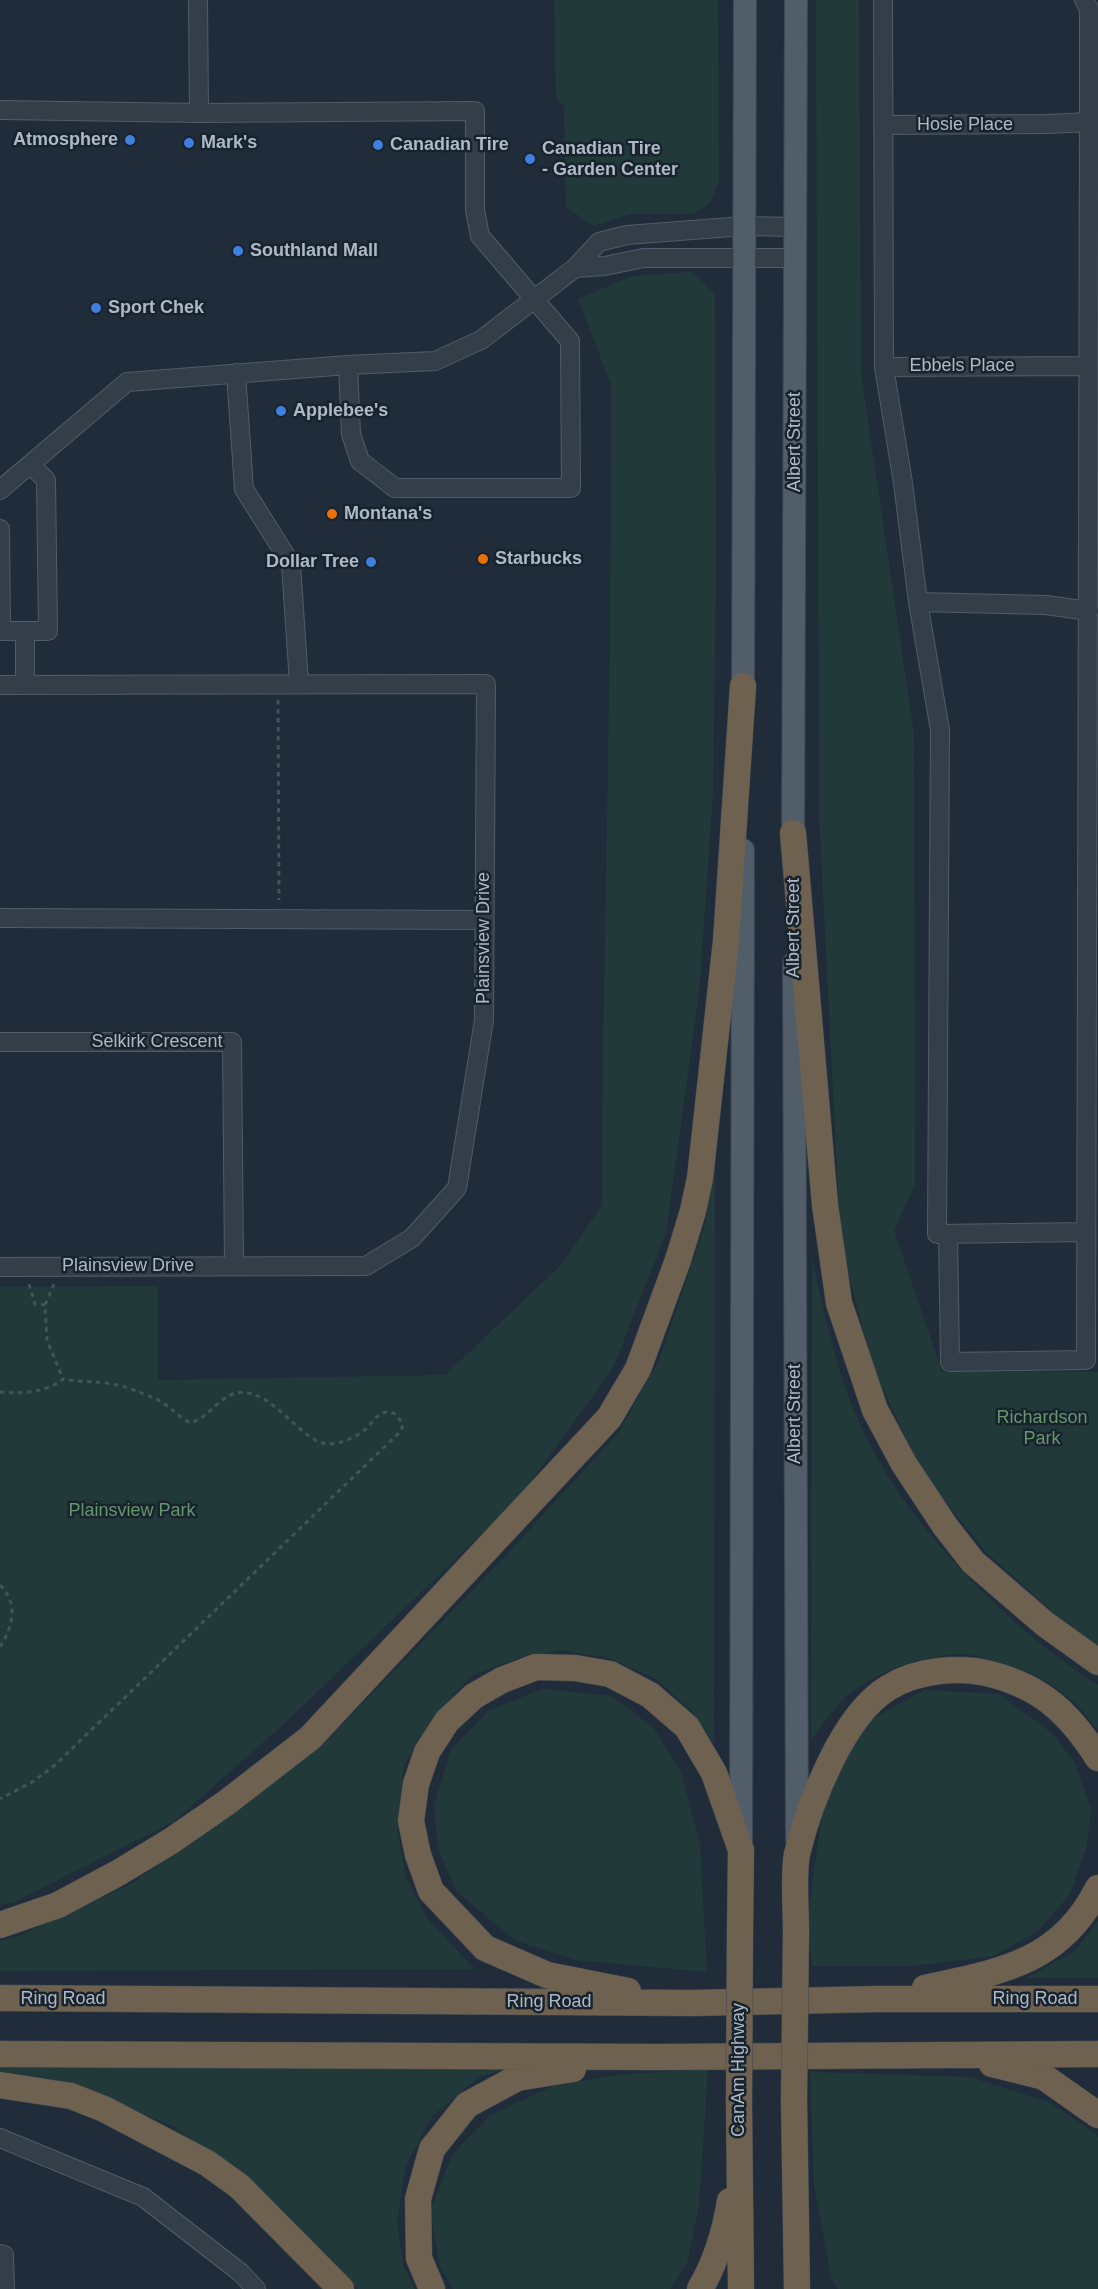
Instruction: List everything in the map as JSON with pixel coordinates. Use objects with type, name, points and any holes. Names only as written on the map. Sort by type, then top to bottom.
[{"type":"highway","points":[[0,1925],[58,1905],[127,1868],[226,1803],[310,1738],[609,1418],[638,1369],[678,1260],[700,1178],[726,940],[743,686]]},
{"type":"highway","points":[[794,833],[825,1205],[840,1303],[875,1410],[904,1464],[945,1526],[973,1562],[1045,1624],[1098,1662]]},
{"type":"highway","name":"CanAm Highway","points":[[693,2003],[547,1975],[485,1948],[431,1891],[418,1855],[411,1821],[416,1784],[427,1752],[447,1721],[474,1696],[502,1680],[536,1667],[575,1668],[609,1674],[650,1695],[687,1727],[714,1773],[741,1850],[739,2103],[741,2289]]},
{"type":"highway","points":[[797,2289],[794,2100],[797,1856],[817,1790],[832,1756],[872,1701],[888,1687],[915,1677],[948,1670],[974,1670],[1002,1677],[1035,1691],[1058,1707],[1080,1730],[1098,1758]]},
{"type":"highway","points":[[879,1999],[995,1972],[1033,1958],[1062,1938],[1087,1910],[1098,1888]]},
{"type":"highway","name":"Ring Road","points":[[0,1998],[693,2003],[879,1999],[1098,1999]]},
{"type":"highway","points":[[0,2054],[658,2057],[1098,2054]]},
{"type":"highway","points":[[957,2055],[1044,2077],[1098,2115]]},
{"type":"highway","points":[[432,2289],[419,2258],[418,2199],[432,2149],[467,2105],[517,2078],[658,2057]]},
{"type":"highway","points":[[0,2085],[71,2096],[105,2109],[207,2163],[239,2187],[341,2289]]},
{"type":"highway","points":[[700,2289],[710,2272],[726,2228],[739,2148]]},
{"type":"highway","points":[[795,2217],[815,2289]]},
{"type":"main road","points":[[741,1850],[745,0]]},
{"type":"main road","name":"Albert Street","points":[[796,0],[794,833],[797,1856]]},
{"type":"street","points":[[198,0],[199,113]]},
{"type":"street","points":[[883,0],[884,367],[903,483],[918,602],[940,730],[943,1234],[950,1362],[1086,1360],[1089,9],[1084,0]]},
{"type":"street","points":[[0,110],[199,113],[475,111],[475,210],[480,237],[570,341],[571,488],[395,488],[360,461],[351,434],[348,365]]},
{"type":"street","name":"Hosie Place","points":[[883,125],[1089,122]]},
{"type":"street","points":[[0,490],[128,382],[348,365],[435,361],[481,340],[575,267],[599,242],[617,238],[744,226],[796,227]]},
{"type":"street","points":[[575,267],[605,266],[643,258],[796,258]]},
{"type":"street","name":"Ebbels Place","points":[[884,367],[1087,366]]},
{"type":"street","points":[[236,374],[244,489],[291,564],[298,684]]},
{"type":"street","points":[[0,529],[1,630],[48,630],[46,480],[31,465]]},
{"type":"street","points":[[918,602],[1046,605],[1089,611]]},
{"type":"street","points":[[25,630],[25,685]]},
{"type":"street","name":"Plainsview Drive","points":[[0,685],[486,684],[484,1020],[457,1188],[412,1238],[366,1266],[0,1267]]},
{"type":"street","points":[[0,918],[484,920]]},
{"type":"street","name":"Selkirk Crescent","points":[[0,1041],[232,1042],[234,1266]]},
{"type":"street","points":[[943,1234],[1086,1232]]},
{"type":"street","points":[[0,2138],[143,2197],[240,2273],[256,2289]]},
{"type":"street","points":[[0,2254],[4,2255],[5,2289]]},
{"type":"path","points":[[278,684],[279,900]]},
{"type":"path","points":[[27,1267],[35,1304],[45,1305],[47,1340],[63,1379]]},
{"type":"path","points":[[0,1392],[12,1393],[51,1388],[63,1379],[124,1386],[157,1399],[191,1423],[234,1394],[255,1396],[278,1409],[316,1440],[326,1444],[339,1443],[354,1437],[365,1430],[381,1413],[395,1414],[403,1424],[401,1431],[393,1439],[55,1765],[34,1781],[0,1799]]},
{"type":"path","points":[[0,1585],[10,1599],[13,1614],[11,1629],[0,1647]]},
{"type":"green space","points":[[554,0],[718,0],[719,182],[710,203],[692,214],[630,214],[594,226],[566,207],[564,107],[556,97]]},
{"type":"green space","name":"Richardson Park","points":[[816,0],[859,0],[861,373],[914,734],[915,1184],[894,1231],[942,1371],[1098,1372],[1098,1646],[1070,1627],[987,1553],[923,1474],[875,1372],[841,1248],[819,815]]},
{"type":"green space","name":"Plainsview Park","points":[[691,272],[715,294],[716,576],[713,794],[699,993],[666,1233],[613,1368],[519,1498],[285,1723],[173,1822],[14,1902],[0,1905],[0,1287],[158,1286],[158,1380],[445,1375],[563,1263],[602,1205],[610,644],[611,384],[578,299],[632,276]]},
{"type":"green space","points":[[715,1154],[714,1744],[694,1713],[656,1679],[609,1658],[560,1650],[522,1657],[471,1676],[435,1715],[404,1765],[397,1829],[406,1878],[429,1921],[475,1969],[0,1971],[0,1941],[19,1936],[133,1883],[323,1744],[500,1562],[618,1433],[659,1361],[706,1222]]},
{"type":"green space","points":[[812,1258],[829,1331],[851,1403],[870,1444],[894,1485],[922,1524],[988,1597],[1024,1630],[1098,1685],[1098,1731],[1075,1704],[1050,1683],[1020,1669],[962,1654],[920,1660],[871,1679],[853,1691],[833,1710],[811,1740]]},
{"type":"green space","points":[[542,1689],[611,1696],[653,1727],[681,1772],[700,1845],[707,1972],[576,1960],[516,1941],[456,1891],[438,1848],[434,1805],[451,1750],[488,1711]]},
{"type":"green space","points":[[924,1690],[999,1694],[1053,1734],[1075,1763],[1091,1809],[1087,1845],[1070,1894],[1037,1932],[993,1956],[912,1966],[812,1966],[808,1919],[820,1826],[833,1774],[866,1723]]},
{"type":"green space","points":[[1098,1921],[1098,1978],[1026,1978],[1074,1952]]},
{"type":"green space","points":[[0,2063],[527,2063],[479,2077],[433,2115],[406,2165],[397,2221],[403,2265],[415,2289],[358,2289],[253,2183],[173,2126],[76,2087],[0,2071]]},
{"type":"green space","points":[[708,2069],[699,2205],[687,2263],[670,2289],[453,2289],[440,2266],[430,2211],[453,2154],[489,2116],[553,2086],[615,2075]]},
{"type":"green space","points":[[810,2072],[969,2077],[1049,2102],[1095,2133],[1098,2138],[1098,2289],[838,2289],[831,2278],[814,2183]]},
{"type":"place","name":"Atmosphere","points":[[130,140]]},
{"type":"place","name":"Mark's","points":[[189,143]]},
{"type":"place","name":"Canadian Tire","points":[[378,145]]},
{"type":"place","name":"Canadian Tire - Garden Center","points":[[530,159]]},
{"type":"place","name":"Southland Mall","points":[[238,251]]},
{"type":"place","name":"Sport Chek","points":[[96,308]]},
{"type":"place","name":"Applebee's","points":[[281,411]]},
{"type":"place","name":"Montana's","points":[[332,514]]},
{"type":"place","name":"Starbucks","points":[[483,559]]},
{"type":"place","name":"Dollar Tree","points":[[371,562]]}]
